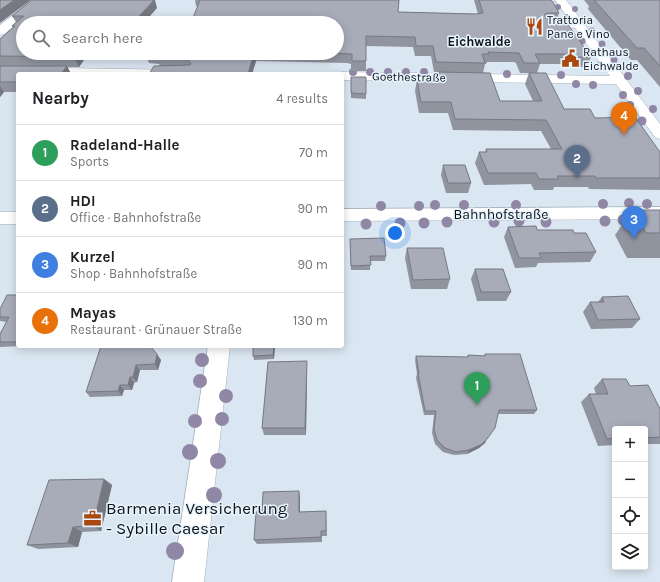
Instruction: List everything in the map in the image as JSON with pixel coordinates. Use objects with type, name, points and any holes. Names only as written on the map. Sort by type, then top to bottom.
[{"type":"street","points":[[19,16],[40,0]]},
{"type":"street","points":[[557,1],[579,26],[660,134]]},
{"type":"street","points":[[0,31],[16,19]]},
{"type":"street","points":[[0,71],[62,72]]},
{"type":"street","name":"Goethestraße","points":[[344,76],[620,80]]},
{"type":"street","name":"Bahnhofstraße","points":[[344,215],[660,213]]},
{"type":"street","points":[[0,218],[16,218]]},
{"type":"street","points":[[188,582],[219,348]]},
{"type":"lane","points":[[546,25],[579,26]]},
{"type":"building","points":[[0,0],[14,0],[0,10]]},
{"type":"building","points":[[32,0],[154,0],[139,16],[12,16]]},
{"type":"building","points":[[200,0],[399,0],[398,12],[476,14],[483,13],[479,0],[551,0],[559,13],[547,13],[545,14],[545,17],[549,19],[564,19],[591,57],[569,57],[567,54],[535,54],[540,63],[524,63],[519,53],[488,52],[489,54],[482,54],[485,63],[436,62],[433,46],[416,46],[415,37],[366,36],[366,61],[352,61],[352,54],[344,54],[344,16],[194,16]]},
{"type":"building","points":[[594,0],[660,0],[660,66],[644,48],[637,48]]},
{"type":"building","points":[[16,23],[16,56],[0,56],[0,39],[15,26],[12,26]]},
{"type":"building","points":[[188,60],[252,60],[249,72],[150,72],[154,66],[190,65],[191,63]]},
{"type":"building","points":[[0,66],[67,66],[62,72],[16,72],[16,82],[0,82]]},
{"type":"building","points":[[439,72],[490,73],[500,101],[542,101],[529,73],[546,73],[564,109],[590,109],[595,118],[635,117],[660,152],[660,178],[596,178],[595,176],[557,176],[559,179],[539,179],[536,173],[488,173],[479,152],[487,152],[486,149],[562,149],[546,120],[455,119],[451,102],[421,102],[417,80],[440,79]]},
{"type":"building","points":[[351,77],[366,77],[366,94],[351,93]]},
{"type":"building","points":[[443,165],[465,165],[471,183],[448,183]]},
{"type":"building","points":[[632,210],[660,210],[660,233],[646,233]]},
{"type":"building","points":[[536,226],[537,230],[573,230],[574,233],[586,233],[596,252],[539,253],[541,258],[519,258],[508,227]]},
{"type":"building","points":[[384,238],[386,256],[370,256],[371,265],[351,266],[350,239]]},
{"type":"building","points":[[407,248],[443,248],[450,279],[413,280]]},
{"type":"building","points":[[475,269],[503,269],[511,292],[481,292]]},
{"type":"building","points":[[7,295],[16,295],[16,342],[0,342],[0,334],[9,317],[0,317],[0,309]]},
{"type":"building","points":[[628,296],[640,319],[598,320],[590,302],[604,302],[602,297]]},
{"type":"building","points":[[100,348],[152,348],[157,354],[155,364],[136,365],[133,377],[130,377],[128,385],[120,385],[118,391],[86,392]]},
{"type":"building","points":[[253,348],[274,348],[273,355],[253,356]]},
{"type":"building","points":[[485,354],[520,354],[537,410],[499,410],[495,428],[482,444],[469,450],[456,452],[445,448],[437,440],[434,429],[436,411],[425,411],[416,356],[468,357],[468,355],[485,356]]},
{"type":"building","points":[[307,361],[305,428],[262,428],[268,362]]},
{"type":"building","points":[[602,379],[626,379],[630,386],[648,385],[660,409],[660,437],[648,438],[648,426],[612,426],[612,438],[607,439],[589,394],[608,394]]},
{"type":"building","points":[[104,479],[93,526],[73,527],[68,543],[27,545],[49,480]]},
{"type":"building","points":[[299,491],[299,512],[326,511],[326,531],[321,531],[321,537],[254,540],[256,512],[262,512],[263,492]]},
{"type":"place","name":"Trattoria Pane e Vino","points":[[534,27]]},
{"type":"place","name":"Rathaus Eichwalde","points":[[570,59]]},
{"type":"place","name":"Mayas","points":[[624,135]]},
{"type":"place","name":"HDI","points":[[577,178]]},
{"type":"place","name":"Kurzel","points":[[634,239]]},
{"type":"place","name":"Radeland-Halle","points":[[477,405]]},
{"type":"place","name":"Barmenia Versicherung - Sybille Caesar","points":[[93,518]]},
{"type":"district","name":"Eichwalde","points":[[479,41]]}]
